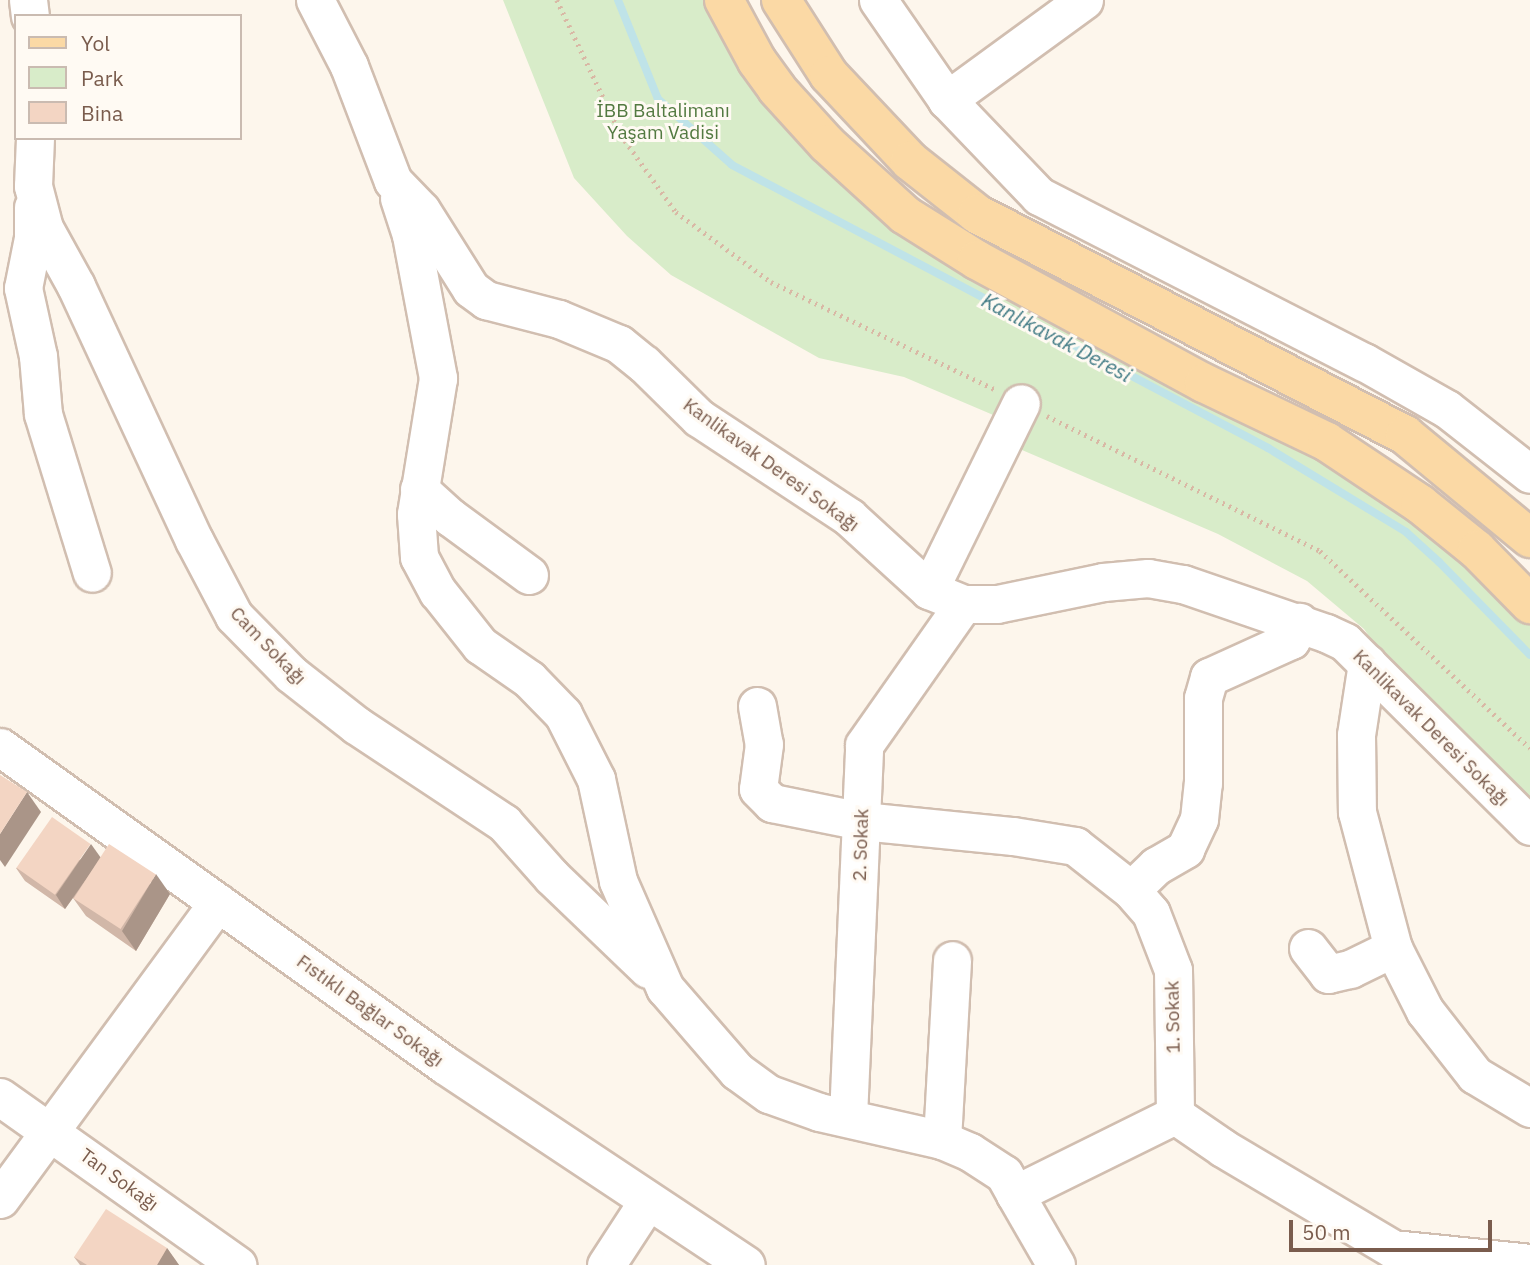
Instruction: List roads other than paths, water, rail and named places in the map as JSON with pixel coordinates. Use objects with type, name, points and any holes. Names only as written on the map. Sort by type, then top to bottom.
[{"type":"main road","points":[[724,0],[757,61],[777,89],[827,144],[905,215],[976,260],[1204,383],[1327,442],[1420,504],[1477,550],[1530,604]]},
{"type":"main road","points":[[781,0],[829,75],[910,161],[977,214],[1405,435],[1530,538]]},
{"type":"street","name":"Kanlikavak Deresi Sokağı","points":[[315,0],[349,66],[393,181],[421,209],[471,289],[486,300],[559,319],[619,344],[644,364],[699,418],[849,517],[929,590],[963,604],[997,604],[1103,582],[1147,578],[1183,584],[1299,622],[1345,642],[1530,826]]},
{"type":"street","points":[[878,0],[947,100],[1040,196],[1364,362],[1435,402],[1530,474]]},
{"type":"street","points":[[947,100],[1084,0]]},
{"type":"street","name":"Cam Sokağı","points":[[36,140],[33,186],[44,228],[76,286],[194,540],[234,616],[291,674],[356,725],[504,823],[552,877],[634,954],[737,1071],[769,1094],[819,1112],[942,1140],[971,1152],[1004,1174],[1056,1265]]},
{"type":"street","points":[[393,181],[411,235],[438,378],[416,514],[419,557],[438,592],[480,645],[529,679],[563,714],[596,779],[618,881],[665,988]]},
{"type":"street","points":[[33,186],[33,238],[23,288],[38,356],[43,415],[92,573]]},
{"type":"street","points":[[929,590],[1021,403]]},
{"type":"street","points":[[419,489],[450,517],[529,575]]},
{"type":"street","name":"2. Sokak","points":[[848,1117],[864,745],[963,604]]},
{"type":"street","points":[[1131,890],[1156,866],[1185,849],[1199,819],[1203,783],[1203,698],[1209,677],[1291,640],[1299,622]]},
{"type":"street","points":[[1367,663],[1356,735],[1357,812],[1393,948],[1425,1011],[1475,1075],[1530,1108]]},
{"type":"street","name":"1. Sokak","points":[[757,706],[764,744],[758,789],[772,803],[862,821],[1013,836],[1075,846],[1131,890],[1151,913],[1173,970],[1175,1115]]},
{"type":"street","name":"Fıstıklı Bağlar Sokağı","points":[[0,747],[445,1065],[647,1202],[746,1265]]},
{"type":"street","points":[[0,1199],[218,902]]},
{"type":"street","points":[[1308,948],[1328,974],[1350,969],[1393,948]]},
{"type":"street","points":[[942,1140],[952,960]]},
{"type":"street","name":"Tan Sokağı","points":[[0,1097],[237,1265]]},
{"type":"street","points":[[1015,1194],[1175,1115],[1390,1257],[1530,1263]]},
{"type":"street","points":[[606,1265],[647,1202]]},
{"type":"waterway","name":"Kanlıkavak Deresi","points":[[618,0],[658,99],[732,165],[1268,448],[1406,532],[1530,655]]},
{"type":"park label","name":"İBB Baltalimanı Yaşam Vadisi","points":[[663,122]]}]
